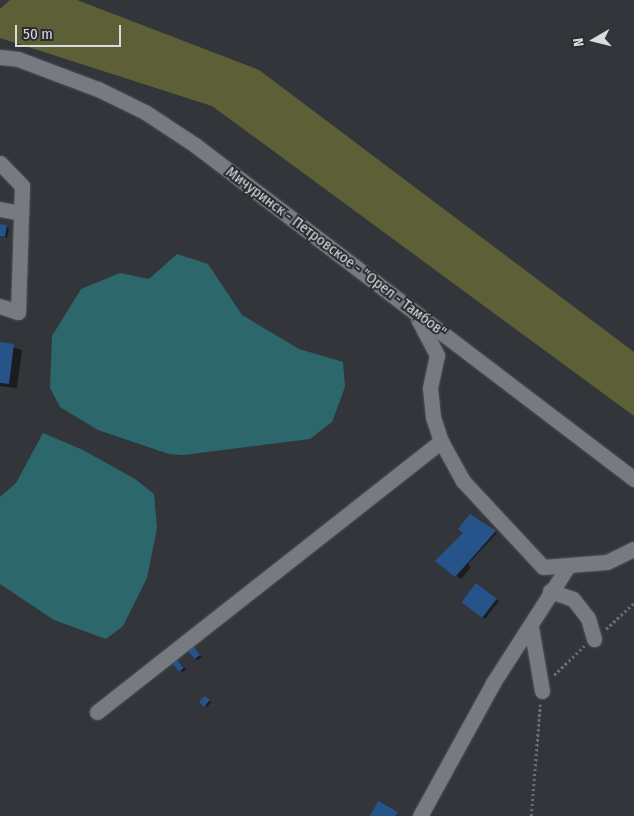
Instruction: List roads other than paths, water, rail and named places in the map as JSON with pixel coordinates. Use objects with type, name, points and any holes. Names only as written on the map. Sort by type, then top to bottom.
[{"type":"street","name":"Мичуринск - Петровское - \"Орел - Тамбов\"","points":[[0,57],[18,59],[98,89],[145,112],[301,224],[414,313],[634,479]]},
{"type":"street","points":[[0,163],[22,186],[18,312],[0,306]]},
{"type":"street","points":[[0,209],[21,213]]},
{"type":"street","points":[[414,313],[437,354],[430,388],[432,418],[441,441],[462,481],[544,567],[607,562],[634,549]]},
{"type":"street","points":[[97,712],[441,441]]},
{"type":"street","points":[[420,816],[493,683],[531,627],[550,591],[568,566]]},
{"type":"street","points":[[550,591],[573,599],[588,618],[594,639]]},
{"type":"street","points":[[531,627],[542,691]]},
{"type":"water","points":[[177,254],[208,264],[242,315],[299,349],[343,362],[345,387],[332,422],[310,439],[183,455],[169,454],[98,430],[60,407],[50,388],[52,336],[81,289],[120,273],[149,279]]},
{"type":"water","points":[[43,433],[83,450],[135,479],[154,494],[157,528],[147,578],[123,626],[106,639],[54,620],[0,584],[0,497],[16,483]]}]
